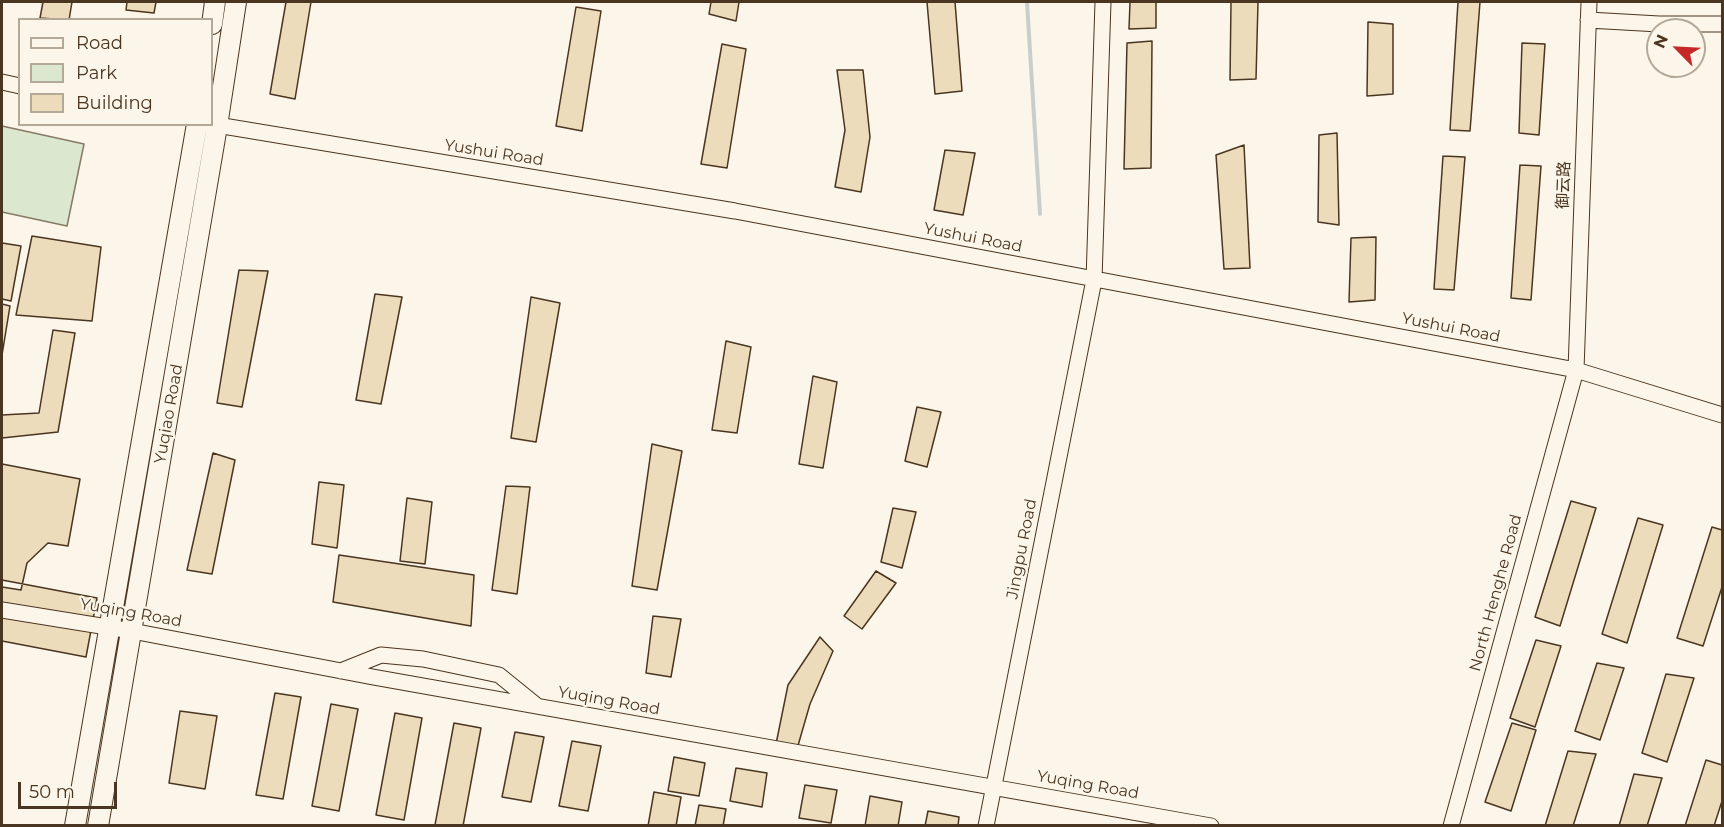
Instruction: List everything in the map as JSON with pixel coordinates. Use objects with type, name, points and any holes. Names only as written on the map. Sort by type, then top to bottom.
[{"type":"main road","points":[[213,18],[215,2]]},
{"type":"main road","name":"Yuqiao Road","points":[[98,825],[236,2]]},
{"type":"main road","name":"Yuqiao Road","points":[[75,825],[197,126]]},
{"type":"street","name":"Jingpu Road","points":[[986,825],[1094,280],[1103,2]]},
{"type":"street","name":"御云路","points":[[1576,370],[1589,2]]},
{"type":"street","points":[[1588,20],[1659,24],[1722,24]]},
{"type":"street","points":[[2,82],[18,86]]},
{"type":"street","name":"Yushui Road","points":[[214,125],[735,211],[1576,370],[1722,415]]},
{"type":"street","name":"North Henghe Road","points":[[1451,825],[1576,370]]},
{"type":"street","name":"Yuqing Road","points":[[2,610],[110,627],[538,707],[1211,825]]},
{"type":"street","points":[[339,671],[381,656],[423,659],[499,675],[538,707]]},
{"type":"green space","points":[[2,126],[84,144],[67,226],[2,212]]},
{"type":"building","points":[[43,2],[72,2],[69,18],[40,18]]},
{"type":"building","points":[[127,2],[156,2],[154,13],[126,10]]},
{"type":"building","points":[[286,2],[311,2],[295,99],[270,94]]},
{"type":"building","points":[[711,2],[739,2],[736,21],[709,14]]},
{"type":"building","points":[[927,2],[955,2],[962,91],[935,94]]},
{"type":"building","points":[[1130,2],[1156,2],[1156,28],[1129,29]]},
{"type":"building","points":[[1231,2],[1258,2],[1256,79],[1230,80]]},
{"type":"building","points":[[1458,2],[1480,2],[1470,131],[1450,130]]},
{"type":"building","points":[[576,7],[601,11],[582,131],[556,126]]},
{"type":"building","points":[[1368,22],[1393,24],[1393,94],[1367,96]]},
{"type":"building","points":[[1152,41],[1151,168],[1124,169],[1127,43]]},
{"type":"building","points":[[1522,43],[1545,44],[1539,135],[1519,133]]},
{"type":"building","points":[[722,44],[746,49],[727,168],[701,164]]},
{"type":"building","points":[[837,70],[863,70],[870,137],[861,192],[835,187],[845,130]]},
{"type":"building","points":[[1337,133],[1339,225],[1318,222],[1319,135]]},
{"type":"building","points":[[1244,145],[1250,268],[1224,269],[1216,155]]},
{"type":"building","points":[[945,150],[975,153],[963,215],[934,210]]},
{"type":"building","points":[[1443,156],[1465,157],[1454,290],[1434,289]]},
{"type":"building","points":[[1520,165],[1541,166],[1531,300],[1511,298]]},
{"type":"building","points":[[32,236],[101,247],[92,321],[16,315]]},
{"type":"building","points":[[1376,237],[1375,300],[1349,302],[1351,238]]},
{"type":"building","points":[[2,243],[21,246],[11,301],[2,299]]},
{"type":"building","points":[[239,270],[268,271],[242,407],[217,403]]},
{"type":"building","points":[[375,294],[402,297],[381,404],[356,400]]},
{"type":"building","points":[[531,297],[560,303],[536,442],[511,438]]},
{"type":"building","points":[[2,304],[10,306],[2,355]]},
{"type":"building","points":[[53,330],[75,333],[58,432],[2,438],[2,415],[39,413]]},
{"type":"building","points":[[726,341],[751,347],[737,433],[712,430]]},
{"type":"building","points":[[813,376],[837,382],[823,468],[799,464]]},
{"type":"building","points":[[917,407],[941,412],[927,467],[905,461]]},
{"type":"building","points":[[652,444],[682,451],[657,590],[632,586]]},
{"type":"building","points":[[213,453],[235,460],[212,574],[187,570]]},
{"type":"building","points":[[2,464],[80,479],[68,546],[48,543],[27,563],[21,590],[2,587]]},
{"type":"building","points":[[319,482],[344,485],[337,548],[312,544]]},
{"type":"building","points":[[506,486],[530,487],[517,594],[492,590]]},
{"type":"building","points":[[407,498],[432,502],[425,564],[400,561]]},
{"type":"building","points":[[1571,501],[1596,508],[1560,626],[1535,617]]},
{"type":"building","points":[[893,508],[916,512],[902,568],[881,562]]},
{"type":"building","points":[[1638,518],[1663,525],[1627,643],[1602,634]]},
{"type":"building","points":[[1712,527],[1722,530],[1722,587],[1703,646],[1677,638]]},
{"type":"building","points":[[339,555],[474,575],[471,626],[333,602]]},
{"type":"building","points":[[876,571],[896,583],[862,629],[844,616]]},
{"type":"building","points":[[2,580],[97,598],[86,657],[2,641]]},
{"type":"building","points":[[653,616],[681,619],[671,677],[646,673]]},
{"type":"building","points":[[820,637],[833,651],[810,704],[797,749],[776,744],[788,685]]},
{"type":"building","points":[[1536,640],[1561,646],[1535,727],[1510,718]]},
{"type":"building","points":[[1597,663],[1624,668],[1600,740],[1575,731]]},
{"type":"building","points":[[1666,674],[1694,678],[1667,762],[1642,753]]},
{"type":"building","points":[[275,693],[301,697],[283,799],[256,795]]},
{"type":"building","points":[[331,704],[358,709],[339,811],[312,806]]},
{"type":"building","points":[[180,711],[217,716],[205,789],[169,783]]},
{"type":"building","points":[[395,713],[422,718],[404,820],[376,815]]},
{"type":"building","points":[[454,723],[481,728],[463,826],[440,826],[435,825]]},
{"type":"building","points":[[1512,723],[1536,730],[1511,811],[1485,802]]},
{"type":"building","points":[[515,732],[544,737],[531,802],[502,797]]},
{"type":"building","points":[[572,741],[601,746],[588,811],[559,806]]},
{"type":"building","points":[[1568,751],[1596,754],[1573,826],[1545,826]]},
{"type":"building","points":[[674,757],[705,763],[699,796],[668,791]]},
{"type":"building","points":[[1706,760],[1722,765],[1722,801],[1714,826],[1685,826]]},
{"type":"building","points":[[736,768],[767,773],[762,807],[730,801]]},
{"type":"building","points":[[1634,774],[1662,778],[1647,826],[1619,826]]},
{"type":"building","points":[[805,785],[837,790],[831,823],[799,818]]},
{"type":"building","points":[[654,792],[681,797],[676,826],[648,826]]},
{"type":"building","points":[[870,796],[902,802],[898,826],[865,826]]},
{"type":"building","points":[[699,805],[726,809],[723,826],[695,826]]},
{"type":"building","points":[[928,811],[959,817],[958,826],[925,826]]},
{"type":"waterway","points":[[1027,2],[1040,214]]}]
